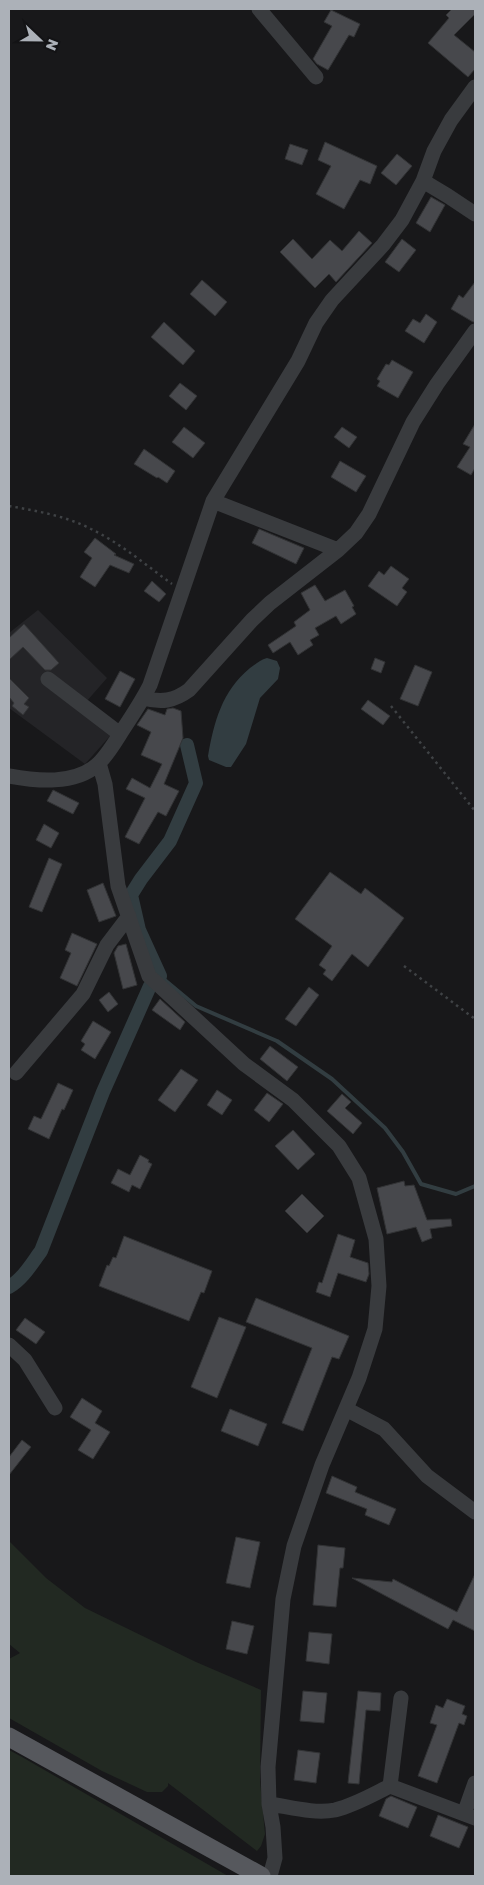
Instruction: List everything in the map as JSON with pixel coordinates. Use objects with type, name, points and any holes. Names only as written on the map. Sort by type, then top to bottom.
[{"type":"main road","points":[[9,1737],[261,1876]]},
{"type":"street","points":[[259,9],[316,77]]},
{"type":"street","points":[[9,776],[36,779],[68,778],[81,774],[99,763],[120,734],[144,698],[155,672],[213,501],[298,361],[316,323],[332,300],[383,245],[402,220],[423,181],[434,151],[451,120],[475,87]]},
{"type":"street","points":[[423,181],[475,214]]},
{"type":"street","points":[[144,698],[158,702],[168,701],[179,697],[189,690],[264,609],[338,550],[356,533],[369,514],[413,422],[475,331]]},
{"type":"street","points":[[213,501],[338,550]]},
{"type":"street","points":[[48,679],[120,734]]},
{"type":"street","points":[[99,763],[105,784],[118,886],[149,976],[244,1064],[293,1100],[339,1146],[359,1178],[376,1239],[379,1286],[375,1329],[359,1378],[322,1466],[292,1555],[283,1599],[268,1767],[269,1804],[275,1858],[270,1876]]},
{"type":"street","points":[[16,1072],[83,994],[107,945],[129,916]]},
{"type":"street","points":[[9,1345],[25,1360],[55,1408]]},
{"type":"street","points":[[346,1409],[384,1429],[427,1476],[475,1512]]},
{"type":"street","points":[[390,1786],[401,1698]]},
{"type":"street","points":[[269,1804],[318,1811],[334,1810],[354,1804],[390,1786],[470,1816],[475,1783]]},
{"type":"path","points":[[9,506],[46,513],[91,528],[181,591]]},
{"type":"path","points":[[391,706],[475,811]]},
{"type":"path","points":[[404,966],[475,1019]]},
{"type":"shaded area","points":[[38,610],[107,678],[86,702],[118,727],[85,764],[9,708],[9,633]]},
{"type":"shaded area","points":[[267,658],[277,661],[280,668],[278,679],[260,698],[246,744],[231,767],[226,767],[209,760],[208,756],[213,731],[226,697],[240,677],[250,668]]},
{"type":"shaded area","points":[[9,1541],[46,1578],[85,1608],[196,1662],[261,1690],[260,1781],[265,1834],[257,1851],[168,1783],[168,1786],[162,1792],[147,1792],[102,1771],[9,1718],[9,1659],[20,1653],[9,1644]]},
{"type":"shaded area","points":[[9,1750],[22,1757],[228,1876],[9,1876]]},
{"type":"building","points":[[452,9],[475,9],[475,14],[454,35],[475,52],[475,69],[468,77],[428,43],[449,18],[446,15]]},
{"type":"building","points":[[331,10],[360,24],[354,37],[349,35],[328,70],[317,64],[313,59],[332,26],[324,22]]},
{"type":"building","points":[[325,142],[377,166],[370,184],[360,180],[344,209],[316,194],[331,166],[318,160]]},
{"type":"building","points":[[290,144],[308,150],[302,165],[285,159]]},
{"type":"building","points":[[397,154],[412,166],[396,185],[381,173]]},
{"type":"building","points":[[431,197],[445,205],[430,232],[416,223]]},
{"type":"building","points":[[359,231],[372,243],[336,282],[329,274],[315,288],[280,252],[293,239],[312,259],[330,240],[342,251]]},
{"type":"building","points":[[402,239],[416,250],[399,272],[385,262]]},
{"type":"building","points":[[202,280],[227,302],[215,316],[190,294]]},
{"type":"building","points":[[475,282],[475,322],[473,322],[451,309],[459,295],[463,298]]},
{"type":"building","points":[[426,314],[437,322],[424,343],[405,331],[413,319],[420,323]]},
{"type":"building","points":[[164,322],[195,351],[183,365],[151,337]]},
{"type":"building","points":[[392,360],[413,372],[398,398],[377,386],[380,381],[377,379],[386,364],[389,365]]},
{"type":"building","points":[[180,383],[197,396],[186,410],[169,396]]},
{"type":"building","points":[[475,424],[475,468],[471,475],[457,467],[470,447],[463,444]]},
{"type":"building","points":[[184,427],[205,443],[193,458],[172,442]]},
{"type":"building","points":[[342,427],[357,437],[349,448],[334,437]]},
{"type":"building","points":[[144,449],[175,471],[167,483],[134,464]]},
{"type":"building","points":[[340,461],[366,476],[356,492],[331,477]]},
{"type":"building","points":[[259,529],[304,548],[296,564],[252,543]]},
{"type":"building","points":[[95,538],[116,554],[114,555],[134,564],[129,573],[110,565],[95,587],[80,577],[92,558],[84,552]]},
{"type":"building","points":[[391,566],[409,579],[402,588],[407,592],[397,606],[368,586],[379,571],[384,575]]},
{"type":"building","points":[[152,581],[166,594],[159,602],[144,591]]},
{"type":"building","points":[[315,585],[325,601],[345,590],[354,606],[352,607],[356,614],[341,624],[336,616],[315,628],[319,635],[310,640],[313,645],[298,655],[290,642],[273,653],[268,645],[296,626],[294,622],[310,610],[301,593]]},
{"type":"building","points":[[24,624],[59,663],[51,670],[45,670],[23,647],[9,660],[9,638]]},
{"type":"building","points":[[375,658],[385,662],[381,673],[371,669]]},
{"type":"building","points":[[415,665],[432,672],[418,706],[400,699]]},
{"type":"building","points":[[120,671],[135,679],[120,707],[105,699]]},
{"type":"building","points":[[9,678],[29,698],[24,704],[29,707],[23,715],[12,706],[14,703],[9,697]]},
{"type":"building","points":[[368,700],[390,716],[383,725],[361,709]]},
{"type":"building","points":[[173,708],[181,711],[183,738],[164,784],[179,791],[166,816],[158,812],[139,844],[125,837],[145,798],[126,789],[132,778],[150,788],[162,764],[141,755],[151,732],[137,725],[148,709],[165,715],[167,709]]},
{"type":"building","points":[[53,790],[79,803],[73,814],[47,801]]},
{"type":"building","points":[[44,824],[59,833],[51,848],[36,840]]},
{"type":"building","points":[[49,858],[62,864],[42,912],[29,907]]},
{"type":"building","points":[[330,872],[361,894],[365,888],[404,918],[368,967],[352,954],[332,981],[323,974],[326,970],[319,965],[332,946],[295,919]]},
{"type":"building","points":[[103,883],[116,916],[99,922],[87,890]]},
{"type":"building","points":[[72,933],[97,944],[77,986],[60,978],[71,953],[65,950]]},
{"type":"building","points":[[126,944],[137,985],[123,989],[114,953],[118,946]]},
{"type":"building","points":[[309,987],[319,995],[296,1026],[285,1019]]},
{"type":"building","points":[[109,992],[118,1004],[108,1012],[99,1000]]},
{"type":"building","points":[[160,999],[185,1022],[180,1030],[152,1010]]},
{"type":"building","points":[[93,1021],[111,1032],[95,1059],[81,1050],[85,1044],[81,1041]]},
{"type":"building","points":[[270,1046],[298,1067],[287,1081],[260,1059]]},
{"type":"building","points":[[181,1069],[198,1080],[175,1112],[158,1100]]},
{"type":"building","points":[[58,1083],[73,1090],[64,1110],[62,1109],[49,1139],[28,1129],[34,1116],[41,1119]]},
{"type":"building","points":[[217,1090],[232,1100],[222,1115],[207,1105]]},
{"type":"building","points":[[267,1093],[283,1104],[269,1122],[254,1110]]},
{"type":"building","points":[[342,1094],[351,1102],[345,1108],[362,1123],[353,1134],[327,1111]]},
{"type":"building","points":[[293,1130],[315,1154],[298,1170],[275,1146]]},
{"type":"building","points":[[140,1155],[152,1164],[140,1189],[132,1185],[129,1192],[111,1183],[118,1169],[130,1175]]},
{"type":"building","points":[[404,1181],[405,1186],[414,1185],[427,1220],[451,1219],[452,1226],[430,1229],[432,1238],[422,1242],[416,1227],[387,1234],[377,1188]]},
{"type":"building","points":[[302,1194],[324,1216],[307,1233],[285,1211]]},
{"type":"building","points":[[338,1234],[355,1240],[350,1257],[368,1263],[369,1274],[366,1282],[338,1273],[330,1297],[316,1292],[319,1282],[322,1283]]},
{"type":"building","points":[[124,1236],[212,1271],[204,1293],[201,1292],[189,1321],[99,1286],[107,1265],[109,1266],[113,1257],[116,1258]]},
{"type":"building","points":[[256,1298],[349,1336],[339,1359],[332,1357],[303,1431],[282,1423],[312,1348],[246,1322]]},
{"type":"building","points":[[219,1317],[246,1327],[217,1398],[191,1387]]},
{"type":"building","points":[[25,1318],[45,1332],[36,1344],[16,1330]]},
{"type":"building","points":[[82,1398],[102,1411],[95,1423],[110,1432],[93,1459],[78,1450],[91,1430],[70,1417]]},
{"type":"building","points":[[230,1409],[267,1424],[258,1446],[221,1431]]},
{"type":"building","points":[[22,1440],[31,1447],[9,1475],[9,1457]]},
{"type":"building","points":[[332,1476],[357,1487],[355,1492],[396,1509],[389,1525],[365,1515],[367,1509],[326,1493]]},
{"type":"building","points":[[236,1537],[260,1542],[250,1588],[226,1583]]},
{"type":"building","points":[[318,1545],[345,1548],[343,1568],[340,1568],[336,1607],[313,1605]]},
{"type":"building","points":[[475,1574],[475,1631],[453,1620],[448,1629],[352,1578],[392,1582],[393,1579],[457,1612]]},
{"type":"building","points":[[232,1621],[254,1626],[247,1654],[226,1649]]},
{"type":"building","points":[[309,1632],[332,1634],[329,1664],[306,1661]]},
{"type":"building","points":[[303,1691],[327,1693],[324,1723],[300,1721]]},
{"type":"building","points":[[358,1691],[381,1693],[380,1711],[366,1710],[359,1784],[348,1783]]},
{"type":"building","points":[[447,1699],[465,1706],[462,1714],[467,1716],[464,1725],[459,1723],[437,1783],[418,1776],[437,1725],[430,1723],[436,1705],[443,1708]]},
{"type":"building","points":[[298,1750],[320,1753],[316,1783],[294,1780]]},
{"type":"building","points":[[391,1796],[417,1807],[408,1828],[379,1816],[386,1799]]},
{"type":"building","points":[[438,1815],[468,1827],[459,1848],[430,1836]]},
{"type":"waterway","points":[[160,976],[139,930],[131,895],[170,841],[196,783],[187,745]]},
{"type":"waterway","points":[[160,976],[196,1006],[277,1041],[332,1079],[385,1128],[403,1152],[421,1184],[456,1194],[475,1186]]},
{"type":"waterway","points":[[9,1287],[23,1275],[41,1251],[103,1092],[150,986]]}]
